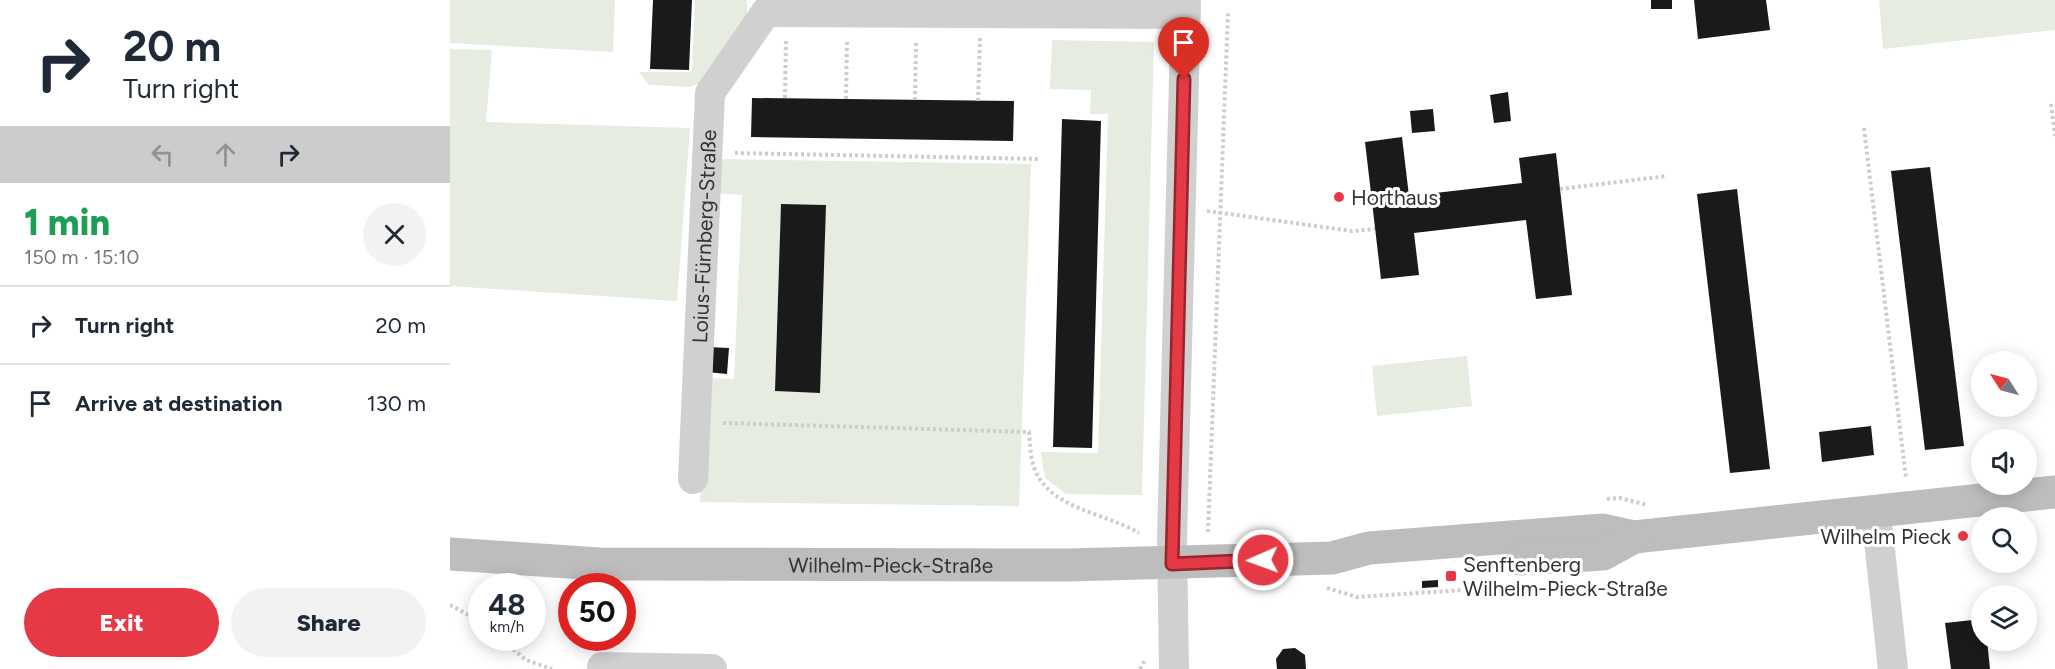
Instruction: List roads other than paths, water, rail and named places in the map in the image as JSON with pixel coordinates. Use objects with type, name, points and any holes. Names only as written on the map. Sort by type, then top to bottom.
[{"type":"main road","name":"Wilhelm-Pieck-Straße","points":[[450,554],[599,564],[1172,564],[1332,558],[1369,548],[1603,530],[1634,537],[1876,513],[2055,492]]},
{"type":"street","points":[[773,8],[848,12],[981,13],[1186,7],[1172,564],[1174,669]]},
{"type":"street","name":"Loius-Fürnberg-Straße","points":[[693,479],[710,93],[773,8]]},
{"type":"street","points":[[1876,513],[1893,669]]},
{"type":"street","points":[[602,667],[712,669]]},
{"type":"place","name":"Horthaus","points":[[1339,197]]},
{"type":"place","name":"Wilhelm Pieck","points":[[1963,536]]},
{"type":"place","name":"Senftenberg Wilhelm-Pieck-Straße","points":[[1451,576]]}]
